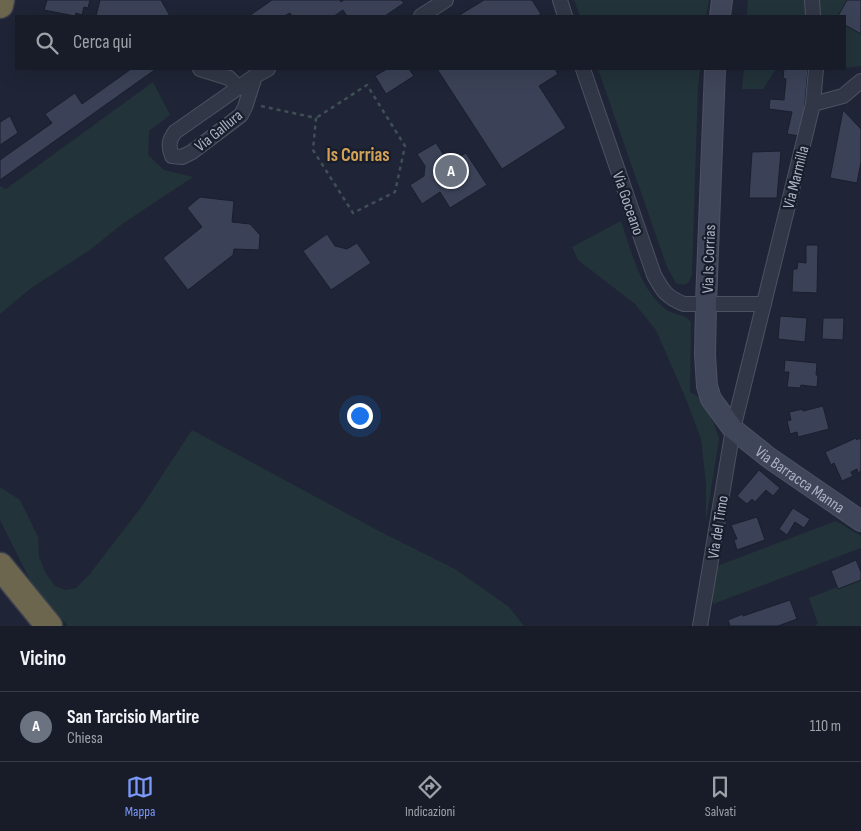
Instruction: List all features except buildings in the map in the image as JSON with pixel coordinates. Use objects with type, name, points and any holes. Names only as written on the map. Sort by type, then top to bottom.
[{"type":"highway","points":[[0,5],[1,0]]},
{"type":"highway","points":[[1,572],[30,626]]},
{"type":"highway","points":[[1,572],[50,626]]},
{"type":"street","points":[[423,15],[446,0]]},
{"type":"street","points":[[560,0],[565,15]]},
{"type":"street","points":[[720,15],[722,0]]},
{"type":"street","points":[[812,0],[813,15]]},
{"type":"street","name":"Via Gallura","points":[[203,70],[229,78],[239,88]]},
{"type":"street","name":"Via Gallura","points":[[255,76],[247,102],[240,115],[192,152],[182,157],[172,156],[169,148],[170,139],[175,132],[255,76],[266,70]]},
{"type":"street","name":"Via Goceano","points":[[583,70],[654,275],[665,294],[673,300],[684,304],[706,303]]},
{"type":"street","name":"Via Is Corrias","points":[[715,70],[705,365],[707,386],[712,399],[738,433]]},
{"type":"street","points":[[816,70],[813,104],[843,96],[861,81]]},
{"type":"street","name":"Via Marmilla","points":[[738,433],[764,304],[813,104]]},
{"type":"street","points":[[706,303],[764,304]]},
{"type":"street","name":"Via Barracca Manna","points":[[738,433],[768,457],[861,521]]},
{"type":"street","name":"Via del Timo","points":[[700,626],[738,433]]},
{"type":"path","points":[[247,102],[316,118],[367,85],[405,146],[395,192],[354,213],[313,150],[316,118]]},
{"type":"shaded area","points":[[574,0],[709,0],[706,15],[580,15]]},
{"type":"shaded area","points":[[748,0],[861,0],[861,66],[846,68],[846,15],[747,15]]},
{"type":"shaded area","points":[[598,70],[700,70],[692,274],[689,282],[684,285],[676,283],[667,267]]},
{"type":"shaded area","points":[[744,70],[775,70],[763,89],[742,89]]},
{"type":"shaded area","points":[[153,82],[170,115],[149,131],[148,155],[164,170],[193,177],[122,224],[90,250],[31,288],[0,314],[0,186],[6,189]]},
{"type":"shaded area","points":[[621,221],[642,280],[664,308],[685,317],[691,322],[690,392],[700,398],[714,423],[719,439],[706,521],[706,484],[701,439],[656,330],[635,304],[578,260],[572,247]]},
{"type":"shaded area","points":[[192,430],[379,531],[455,569],[509,607],[524,626],[68,626],[32,584],[0,520],[0,487],[20,500],[38,537],[39,557],[46,574],[55,586],[65,590],[76,588],[89,575],[142,506]]},
{"type":"shaded area","points":[[836,521],[861,536],[861,548],[713,604],[711,600],[717,566]]},
{"type":"shaded area","points":[[861,578],[861,626],[814,626],[818,624],[809,598]]},
{"type":"place","name":"San Tarcisio Martire","points":[[451,171]]},
{"type":"district","name":"Is Corrias","points":[[358,154]]}]
